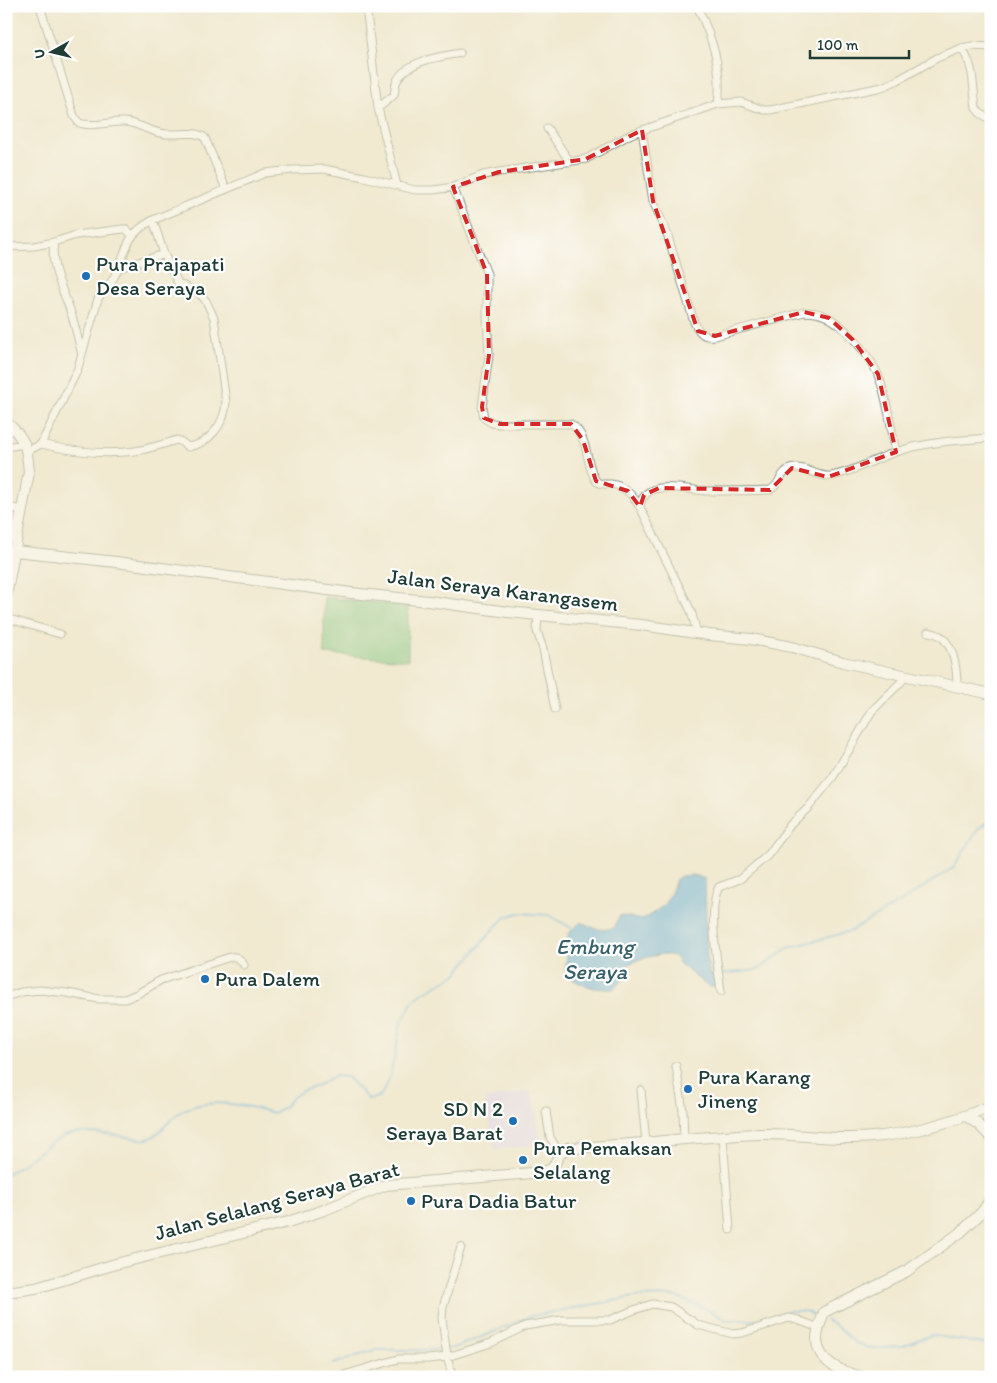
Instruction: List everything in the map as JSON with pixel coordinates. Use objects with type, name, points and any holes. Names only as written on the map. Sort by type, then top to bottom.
[{"type":"street","points":[[40,6],[74,116],[78,123],[83,125],[123,122],[157,133],[202,136],[205,138],[226,189]]},
{"type":"street","points":[[366,6],[378,108],[397,185]]},
{"type":"street","points":[[697,6],[708,29],[714,51],[719,85],[718,104]]},
{"type":"street","points":[[41,444],[73,381],[101,292],[111,282],[119,268],[132,235],[142,226],[153,220],[226,189],[265,174],[309,169],[337,171],[415,190],[453,187],[490,174],[586,159],[626,136],[718,104],[741,102],[764,110],[770,110],[876,89],[893,83],[937,58],[962,48],[972,46],[991,47]]},
{"type":"street","points":[[962,48],[972,73],[976,108],[980,114],[991,120]]},
{"type":"street","points":[[378,108],[393,96],[396,82],[404,72],[421,62],[460,53]]},
{"type":"street","points":[[547,128],[570,162]]},
{"type":"street","points":[[642,130],[653,200],[667,233],[698,331],[704,336],[715,336],[804,312],[812,312],[830,318],[845,330],[878,374],[884,392],[896,452]]},
{"type":"street","points":[[453,187],[487,274],[489,355],[482,407],[484,418],[492,423],[500,424],[571,424],[575,427],[583,440],[596,481],[600,484],[614,485],[633,495],[689,606],[697,633]]},
{"type":"street","points":[[6,447],[26,448],[41,444],[80,450],[125,452],[177,440],[188,447],[208,439],[215,430],[226,408],[226,402],[214,318],[206,301],[199,293],[178,283],[164,254],[153,220]]},
{"type":"street","points":[[7,248],[25,247],[54,242],[76,235],[123,229],[126,229],[132,235]]},
{"type":"street","points":[[54,242],[56,273],[70,310],[82,355]]},
{"type":"street","points":[[119,268],[164,254]]},
{"type":"street","points":[[6,422],[21,436],[26,448],[29,472],[22,510],[11,550],[6,596]]},
{"type":"street","points":[[640,507],[644,495],[659,488],[668,487],[705,492],[770,490],[775,488],[785,472],[792,468],[805,469],[828,476],[858,468],[896,452],[947,441],[991,438]]},
{"type":"street","points":[[8,507],[22,510]]},
{"type":"street","name":"Jalan Seraya Karangasem","points":[[11,550],[351,593],[374,594],[538,615],[641,625],[771,642],[844,662],[991,694]]},
{"type":"street","points":[[538,615],[537,631],[543,649],[555,709]]},
{"type":"street","points":[[6,618],[60,634]]},
{"type":"street","points":[[928,632],[942,637],[949,647],[956,670],[957,687]]},
{"type":"street","points":[[721,991],[714,911],[715,893],[719,887],[740,879],[768,855],[791,824],[808,808],[834,777],[872,711],[906,675]]},
{"type":"street","points":[[6,997],[21,992],[40,990],[116,1000],[137,994],[171,976],[230,957],[236,956],[244,965]]},
{"type":"street","points":[[676,1066],[683,1112],[684,1140]]},
{"type":"street","points":[[640,1090],[646,1143]]},
{"type":"street","points":[[546,1111],[550,1137],[560,1154],[568,1148],[761,1134],[841,1138],[869,1137],[929,1127],[966,1116],[990,1106]]},
{"type":"street","points":[[982,1127],[984,1113],[990,1106]]},
{"type":"street","points":[[966,1116],[982,1127],[991,1137]]},
{"type":"street","points":[[723,1137],[730,1230]]},
{"type":"street","name":"Jalan Selalang Seraya Barat","points":[[6,1290],[14,1291],[36,1288],[119,1263],[288,1222],[386,1185],[543,1172],[552,1169],[560,1154]]},
{"type":"street","points":[[862,1377],[839,1370],[823,1357],[817,1340],[824,1312],[907,1271],[961,1232],[982,1212],[991,1199]]},
{"type":"street","points":[[453,1377],[447,1356],[442,1318],[443,1307],[461,1247]]},
{"type":"street","points":[[337,1377],[398,1359],[428,1360],[447,1356],[491,1343],[525,1326],[561,1320],[610,1320],[652,1304],[672,1307],[698,1325],[733,1334],[742,1333],[789,1318],[820,1326]]},
{"type":"highlighted area","points":[[642,130],[653,201],[698,331],[715,336],[804,312],[829,318],[853,340],[878,374],[896,452],[828,477],[792,468],[770,490],[659,488],[644,495],[640,507],[628,491],[596,481],[583,440],[571,424],[500,424],[484,418],[482,407],[489,355],[487,274],[453,187],[499,172],[586,159]]},
{"type":"shaded area","name":"SD N 2 Seraya Barat","points":[[531,1091],[542,1144],[495,1150],[485,1099]]},
{"type":"green space","points":[[324,597],[408,606],[408,660],[324,654]]},
{"type":"water","name":"Embung Seraya","points":[[694,875],[705,879],[707,960],[710,974],[719,977],[720,986],[710,987],[703,983],[681,965],[674,956],[664,954],[643,958],[629,964],[622,970],[622,981],[613,989],[600,989],[581,984],[565,972],[568,934],[581,922],[604,929],[613,928],[620,915],[641,920],[664,904],[676,879],[681,876]]},
{"type":"waterway","points":[[721,974],[758,970],[788,948],[851,931],[907,898],[954,867],[978,829],[991,818]]},
{"type":"waterway","points":[[6,1174],[55,1141],[71,1134],[83,1132],[99,1133],[145,1140],[160,1131],[179,1113],[189,1108],[213,1103],[238,1105],[273,1113],[284,1107],[302,1091],[335,1076],[347,1077],[369,1100],[380,1096],[387,1085],[391,1073],[401,1023],[413,1001],[423,993],[455,975],[506,917],[518,913],[549,915],[573,929]]},
{"type":"waterway","points":[[334,1364],[374,1350],[440,1350],[457,1347],[532,1316],[634,1297],[674,1296],[709,1310],[726,1320],[763,1320],[788,1311],[804,1311],[819,1317]]},
{"type":"waterway","points":[[825,1320],[835,1325],[854,1342],[872,1349],[902,1346],[931,1335],[991,1345]]},
{"type":"place","name":"Pura Prajapati Desa Seraya","points":[[86,276]]},
{"type":"place","name":"Pura Dalem","points":[[205,979]]},
{"type":"place","name":"Pura Karang Jineng","points":[[688,1089]]},
{"type":"place","name":"SD N 2 Seraya Barat","points":[[513,1121]]},
{"type":"place","name":"Pura Pemaksan Selalang","points":[[523,1160]]},
{"type":"place","name":"Pura Dadia Batur","points":[[411,1201]]}]
